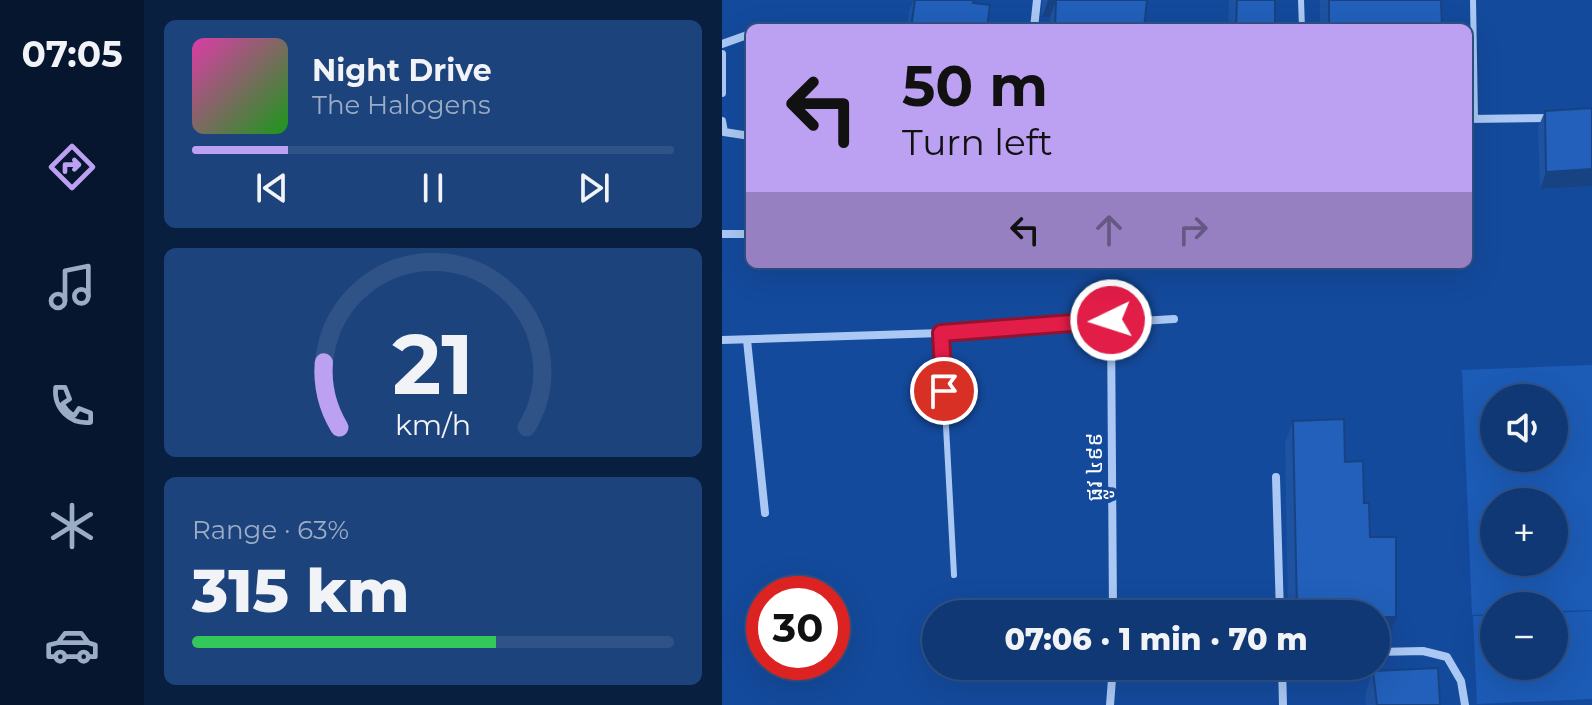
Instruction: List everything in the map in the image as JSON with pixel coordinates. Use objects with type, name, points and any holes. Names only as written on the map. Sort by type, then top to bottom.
[{"type":"street","points":[[1034,24],[1037,0]]},
{"type":"street","points":[[722,44],[746,35]]},
{"type":"street","points":[[722,54],[722,93]]},
{"type":"street","points":[[1472,119],[1563,117]]},
{"type":"street","points":[[722,121],[724,132],[746,135]]},
{"type":"street","points":[[722,234],[746,234]]},
{"type":"street","points":[[722,340],[941,333],[1111,320],[1174,319]]},
{"type":"street","name":"ផ្លូវ ៤៩៩","points":[[1111,320],[1113,600]]},
{"type":"street","points":[[747,340],[765,513]]},
{"type":"street","points":[[1276,477],[1280,600]]},
{"type":"street","points":[[1390,652],[1423,651],[1447,657],[1461,681],[1465,705]]},
{"type":"street","points":[[1110,705],[1112,680]]},
{"type":"street","points":[[1282,680],[1283,705]]},
{"type":"lane","points":[[1301,0],[1302,24]]},
{"type":"lane","points":[[1472,119],[1473,0]]},
{"type":"lane","points":[[941,333],[954,575]]},
{"type":"shaded area","points":[[1592,365],[1592,610],[1568,611],[1568,592],[1480,592],[1480,615],[1472,615],[1462,370]]},
{"type":"shaded area","points":[[1592,611],[1592,699],[1477,704],[1473,616],[1480,616],[1480,680],[1568,680],[1568,612]]},
{"type":"building","points":[[915,0],[974,0],[973,3],[990,5],[988,24],[912,24]]},
{"type":"building","points":[[1056,0],[1147,0],[1144,24],[1055,24]]},
{"type":"building","points":[[1237,0],[1275,0],[1275,24],[1236,24]]},
{"type":"building","points":[[1329,0],[1441,0],[1442,24],[1329,24]]},
{"type":"building","points":[[1592,108],[1592,169],[1546,172],[1545,111]]},
{"type":"building","points":[[1344,419],[1345,462],[1363,461],[1364,503],[1369,503],[1370,537],[1396,537],[1396,617],[1390,617],[1390,600],[1297,600],[1293,421]]},
{"type":"building","points":[[1438,668],[1440,705],[1377,705],[1374,680],[1390,680],[1390,670]]},
{"type":"route","points":[[944,391],[941,333],[1111,320]]}]
